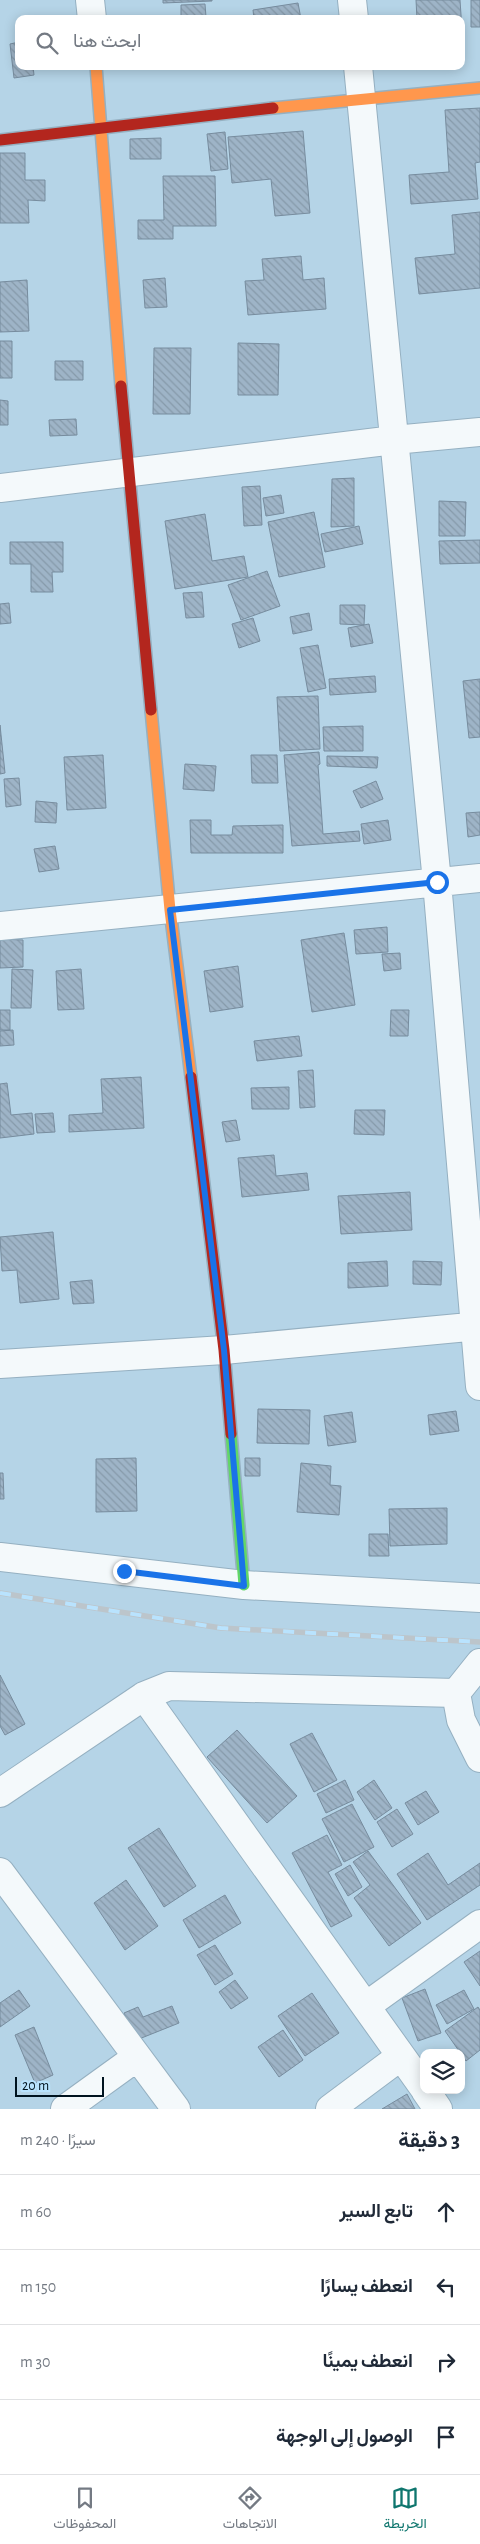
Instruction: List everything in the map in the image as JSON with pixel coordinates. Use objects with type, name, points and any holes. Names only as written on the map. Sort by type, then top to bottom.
[{"type":"street","points":[[90,0],[92,15]]},
{"type":"street","points":[[352,0],[354,15]]},
{"type":"street","points":[[96,70],[128,473],[170,910],[224,1350],[244,1586]]},
{"type":"street","points":[[358,70],[437,882],[477,1326],[480,1386]]},
{"type":"street","points":[[0,140],[362,98],[480,88]]},
{"type":"street","points":[[0,488],[394,440],[480,432]]},
{"type":"street","points":[[0,926],[480,878]]},
{"type":"street","points":[[0,1364],[224,1350],[477,1326]]},
{"type":"street","points":[[0,1557],[244,1586],[480,1598]]},
{"type":"street","points":[[480,1663],[456,1693],[461,1720],[480,1758]]},
{"type":"street","points":[[0,1792],[144,1696],[168,1686],[456,1693]]},
{"type":"street","points":[[144,1696],[420,2083]]},
{"type":"street","points":[[0,1872],[176,2109]]},
{"type":"street","points":[[366,2006],[480,1924]]},
{"type":"street","points":[[330,2109],[401,2056]]},
{"type":"street","points":[[64,2109],[137,2057]]},
{"type":"street","points":[[428,2094],[438,2109]]},
{"type":"building","points":[[163,0],[212,0],[212,1],[163,3]]},
{"type":"building","points":[[416,0],[460,0],[461,15],[417,15]]},
{"type":"building","points":[[471,0],[480,0],[480,27],[471,27]]},
{"type":"building","points":[[298,3],[300,15],[254,15],[253,10]]},
{"type":"building","points":[[205,4],[206,15],[181,15],[181,5]]},
{"type":"building","points":[[15,43],[15,70],[33,70],[34,75],[14,78],[10,44]]},
{"type":"building","points":[[480,108],[480,162],[475,163],[478,199],[411,204],[409,175],[449,172],[445,110]]},
{"type":"building","points":[[303,131],[310,213],[275,216],[271,179],[232,183],[228,137]]},
{"type":"building","points":[[225,132],[228,169],[211,171],[207,134]]},
{"type":"building","points":[[161,138],[161,159],[130,159],[130,139]]},
{"type":"building","points":[[0,153],[25,153],[25,180],[45,180],[45,201],[28,200],[29,223],[0,223]]},
{"type":"building","points":[[163,176],[215,176],[216,226],[173,226],[173,239],[138,239],[138,220],[164,220]]},
{"type":"building","points":[[480,212],[480,288],[419,294],[415,258],[455,254],[452,215]]},
{"type":"building","points":[[301,256],[303,280],[324,278],[326,309],[248,315],[245,281],[264,280],[262,259]]},
{"type":"building","points":[[165,278],[167,307],[145,308],[143,280]]},
{"type":"building","points":[[27,280],[29,331],[0,332],[0,282]]},
{"type":"building","points":[[0,341],[12,341],[12,378],[0,378]]},
{"type":"building","points":[[238,343],[279,344],[278,395],[238,395]]},
{"type":"building","points":[[154,348],[191,348],[190,414],[153,414]]},
{"type":"building","points":[[55,361],[83,361],[83,380],[55,380]]},
{"type":"building","points":[[0,400],[8,401],[8,425],[0,425]]},
{"type":"building","points":[[76,419],[77,435],[50,436],[49,420]]},
{"type":"building","points":[[354,478],[354,526],[331,527],[332,479]]},
{"type":"building","points":[[260,486],[262,525],[244,526],[242,487]]},
{"type":"building","points":[[281,495],[284,513],[266,516],[263,498]]},
{"type":"building","points":[[439,501],[466,502],[465,536],[439,536]]},
{"type":"building","points":[[314,512],[325,567],[279,577],[268,522]]},
{"type":"building","points":[[205,514],[212,561],[244,556],[248,577],[175,589],[165,521]]},
{"type":"building","points":[[359,526],[363,544],[325,552],[321,534]]},
{"type":"building","points":[[480,540],[480,563],[440,564],[439,541]]},
{"type":"building","points":[[10,542],[63,542],[63,572],[52,572],[53,592],[31,592],[31,564],[10,564]]},
{"type":"building","points":[[267,571],[280,606],[241,620],[228,585]]},
{"type":"building","points":[[202,592],[204,617],[186,618],[183,593]]},
{"type":"building","points":[[9,603],[11,623],[0,624],[0,604]]},
{"type":"building","points":[[340,605],[365,605],[364,625],[340,624]]},
{"type":"building","points":[[309,613],[312,630],[293,634],[290,617]]},
{"type":"building","points":[[253,618],[260,641],[239,648],[232,624]]},
{"type":"building","points":[[369,624],[373,643],[351,647],[348,628]]},
{"type":"building","points":[[318,645],[326,688],[308,692],[300,648]]},
{"type":"building","points":[[375,676],[376,692],[330,695],[329,679]]},
{"type":"building","points":[[480,679],[480,737],[469,738],[463,681]]},
{"type":"building","points":[[318,696],[320,749],[280,751],[277,697]]},
{"type":"building","points":[[0,725],[5,773],[0,774]]},
{"type":"building","points":[[363,726],[363,751],[324,751],[323,727]]},
{"type":"building","points":[[319,752],[320,764],[318,765],[323,834],[359,831],[360,841],[292,846],[284,755]]},
{"type":"building","points":[[103,755],[106,808],[67,810],[64,757]]},
{"type":"building","points":[[251,755],[277,755],[278,783],[252,783]]},
{"type":"building","points":[[327,756],[378,757],[377,768],[327,766]]},
{"type":"building","points":[[185,764],[216,766],[214,791],[183,789]]},
{"type":"building","points":[[19,778],[21,805],[6,807],[4,779]]},
{"type":"building","points":[[376,781],[383,799],[361,808],[353,791]]},
{"type":"building","points":[[36,801],[57,803],[56,823],[35,822]]},
{"type":"building","points":[[480,812],[480,835],[468,837],[466,813]]},
{"type":"building","points":[[190,820],[211,820],[211,835],[232,835],[233,826],[283,825],[283,853],[191,853]]},
{"type":"building","points":[[388,820],[391,840],[364,844],[361,824]]},
{"type":"building","points":[[55,846],[59,869],[39,872],[34,849]]},
{"type":"building","points":[[387,927],[388,952],[356,954],[354,930]]},
{"type":"building","points":[[344,933],[355,1005],[312,1012],[301,940]]},
{"type":"building","points":[[0,939],[23,940],[23,967],[0,968]]},
{"type":"building","points":[[400,953],[401,969],[384,971],[382,954]]},
{"type":"building","points":[[238,966],[243,1007],[210,1012],[204,971]]},
{"type":"building","points":[[12,969],[33,970],[31,1008],[11,1008]]},
{"type":"building","points":[[81,969],[84,1009],[58,1010],[56,971]]},
{"type":"building","points":[[0,1010],[10,1010],[10,1030],[0,1030]]},
{"type":"building","points":[[391,1010],[409,1010],[408,1036],[390,1036]]},
{"type":"building","points":[[13,1030],[14,1045],[0,1046],[0,1031]]},
{"type":"building","points":[[299,1036],[302,1056],[257,1061],[254,1041]]},
{"type":"building","points":[[313,1070],[315,1107],[300,1108],[298,1071]]},
{"type":"building","points":[[141,1077],[144,1128],[69,1132],[69,1115],[103,1113],[101,1079]]},
{"type":"building","points":[[7,1083],[11,1115],[32,1113],[34,1134],[0,1138],[0,1084]]},
{"type":"building","points":[[289,1087],[289,1109],[252,1109],[251,1088]]},
{"type":"building","points":[[355,1110],[385,1110],[384,1135],[354,1134]]},
{"type":"building","points":[[53,1113],[55,1132],[37,1133],[35,1114]]},
{"type":"building","points":[[236,1120],[240,1140],[226,1142],[222,1122]]},
{"type":"building","points":[[274,1155],[276,1176],[307,1173],[309,1190],[242,1197],[238,1158]]},
{"type":"building","points":[[410,1192],[412,1230],[341,1234],[338,1196]]},
{"type":"building","points":[[53,1232],[59,1299],[20,1303],[17,1270],[2,1271],[0,1237]]},
{"type":"building","points":[[387,1261],[388,1286],[348,1288],[348,1263]]},
{"type":"building","points":[[413,1261],[442,1262],[441,1285],[413,1284]]},
{"type":"building","points":[[92,1280],[94,1303],[73,1304],[70,1282]]},
{"type":"building","points":[[258,1409],[310,1410],[309,1444],[257,1443]]},
{"type":"building","points":[[456,1411],[459,1431],[430,1435],[428,1415]]},
{"type":"building","points":[[352,1412],[356,1442],[328,1446],[324,1416]]},
{"type":"building","points":[[136,1458],[137,1511],[96,1512],[96,1459]]},
{"type":"building","points":[[245,1458],[260,1458],[260,1476],[245,1476]]},
{"type":"building","points":[[301,1463],[331,1466],[330,1485],[341,1486],[339,1515],[297,1512]]},
{"type":"building","points":[[0,1473],[3,1473],[4,1499],[0,1499]]},
{"type":"building","points":[[447,1508],[447,1544],[390,1546],[389,1509]]},
{"type":"building","points":[[369,1534],[388,1534],[389,1556],[369,1556]]},
{"type":"building","points":[[0,1675],[25,1724],[5,1735],[0,1726]]},
{"type":"building","points":[[237,1730],[297,1796],[267,1823],[207,1757]]},
{"type":"building","points":[[312,1733],[337,1780],[314,1792],[290,1744]]},
{"type":"building","points":[[345,1780],[354,1800],[326,1813],[317,1794]]},
{"type":"building","points":[[374,1780],[392,1808],[375,1820],[357,1792]]},
{"type":"building","points":[[426,1791],[439,1812],[418,1825],[405,1803]]},
{"type":"building","points":[[352,1804],[374,1847],[344,1862],[322,1819]]},
{"type":"building","points":[[397,1809],[413,1834],[392,1847],[377,1822]]},
{"type":"building","points":[[159,1828],[196,1886],[164,1907],[128,1848]]},
{"type":"building","points":[[327,1835],[342,1865],[328,1872],[352,1916],[331,1927],[292,1853]]},
{"type":"building","points":[[368,1851],[421,1923],[389,1946],[354,1898],[370,1885],[353,1862]]},
{"type":"building","points":[[428,1853],[448,1885],[480,1863],[480,1885],[427,1920],[397,1874]]},
{"type":"building","points":[[350,1865],[362,1887],[348,1896],[335,1874]]},
{"type":"building","points":[[126,1880],[158,1926],[125,1950],[94,1903]]},
{"type":"building","points":[[225,1895],[241,1923],[199,1948],[183,1920]]},
{"type":"building","points":[[215,1945],[233,1974],[215,1985],[197,1955]]},
{"type":"building","points":[[480,1951],[480,1986],[464,1962]]},
{"type":"building","points":[[235,1980],[248,1998],[231,2009],[219,1992]]},
{"type":"building","points":[[425,1989],[441,2033],[418,2041],[402,1998]]},
{"type":"building","points":[[19,1990],[30,2006],[0,2027],[0,2003]]},
{"type":"building","points":[[464,1990],[474,2009],[447,2024],[436,2005]]},
{"type":"building","points":[[312,1993],[339,2033],[305,2056],[278,2016]]},
{"type":"building","points":[[172,2006],[179,2023],[134,2041],[124,2013],[138,2007],[143,2017]]},
{"type":"building","points":[[478,2007],[480,2010],[480,2050],[466,2061],[465,2049],[458,2049],[445,2031]]},
{"type":"building","points":[[34,2027],[53,2075],[35,2083],[15,2035]]},
{"type":"building","points":[[283,2030],[303,2060],[279,2077],[258,2047]]},
{"type":"building","points":[[407,2094],[415,2109],[382,2109]]},
{"type":"railway","points":[[0,1593],[221,1628],[480,1642]]},
{"type":"traffic: fast","points":[[231,1434],[244,1585]]},
{"type":"traffic: slow","points":[[96,70],[121,386]]},
{"type":"traffic: slow","points":[[273,108],[480,88]]},
{"type":"traffic: slow","points":[[151,710],[170,910],[191,1077]]},
{"type":"traffic: jam","points":[[0,140],[273,108]]},
{"type":"traffic: jam","points":[[121,386],[151,710]]},
{"type":"traffic: jam","points":[[191,1077],[224,1350],[231,1434]]},
{"type":"route","points":[[124,1571],[244,1586],[224,1350],[170,910],[437,882]]}]
